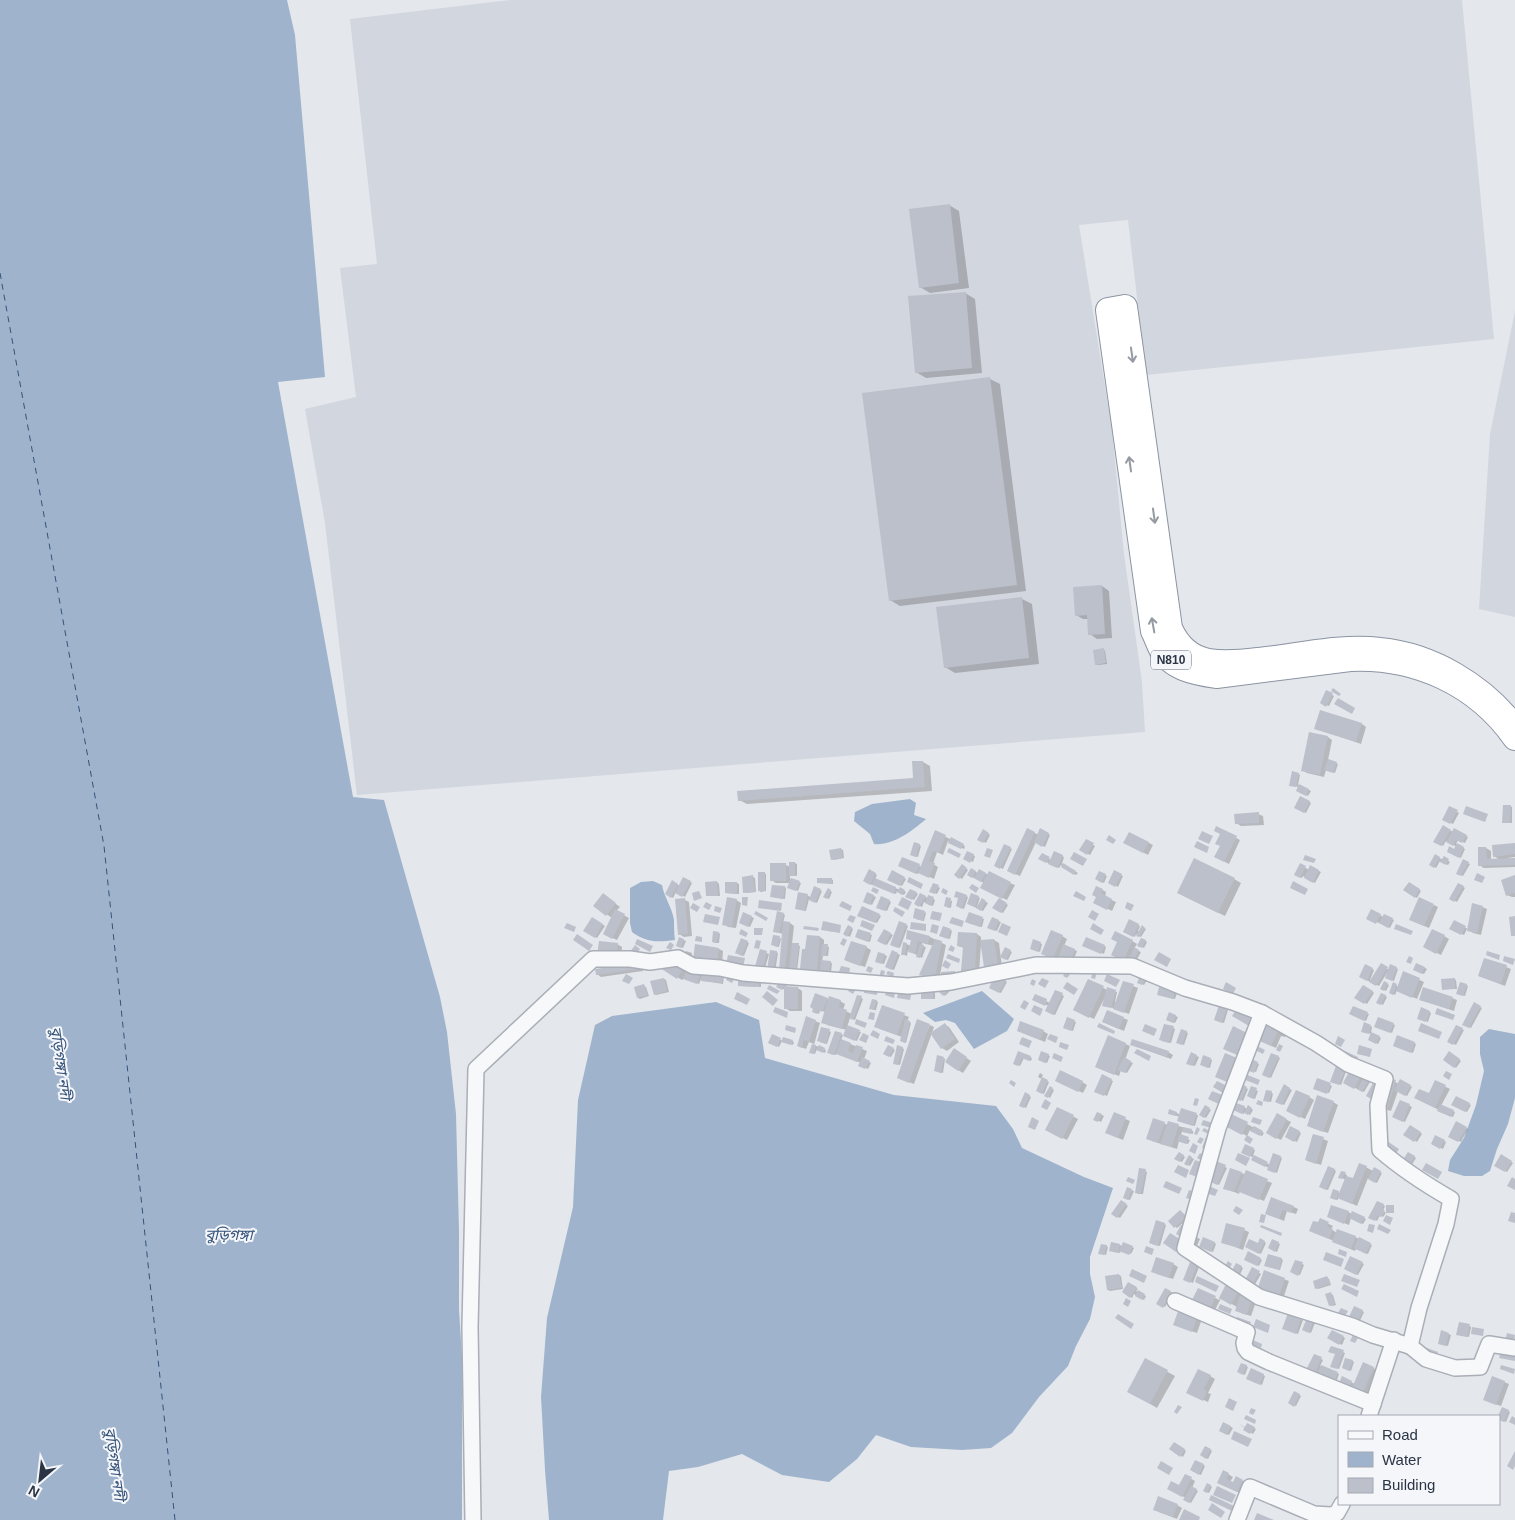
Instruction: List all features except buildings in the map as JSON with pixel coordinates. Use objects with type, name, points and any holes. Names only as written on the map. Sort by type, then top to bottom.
[{"type":"highway","name":"N810","points":[[1515,728],[1491,702],[1466,682],[1446,670],[1424,665],[1366,658],[1216,676],[1195,673],[1176,664],[1162,651],[1153,631],[1108,310],[1125,307],[1170,628],[1175,639],[1183,648],[1195,656],[1208,661],[1233,663],[1319,652],[1379,650],[1405,655],[1424,665],[1450,679],[1469,691],[1497,716],[1515,738]]},
{"type":"street","points":[[473,1520],[470,1327],[476,1069],[593,959],[630,959],[650,962],[678,958],[693,966],[720,968],[743,973],[908,986],[952,982],[1036,965],[1132,966],[1185,988],[1234,1002],[1262,1013],[1316,1043],[1348,1064],[1385,1079],[1378,1105],[1380,1150],[1399,1167],[1425,1185],[1451,1198],[1446,1224],[1418,1308],[1410,1346]]},
{"type":"street","points":[[1262,1013],[1218,1128],[1185,1248],[1259,1297],[1352,1326],[1373,1335],[1394,1340],[1410,1346],[1426,1358],[1454,1368],[1480,1367],[1489,1344],[1515,1348]]},
{"type":"street","points":[[1175,1301],[1247,1332],[1244,1343],[1248,1352],[1371,1410],[1394,1340]]},
{"type":"street","points":[[1237,1520],[1250,1487],[1314,1514],[1331,1515],[1338,1512]]},
{"type":"shaded area","points":[[511,0],[1462,0],[1494,339],[1146,375],[1128,220],[1079,225],[1112,430],[1124,554],[1142,682],[1145,732],[357,795],[325,523],[305,409],[356,397],[340,268],[377,264],[350,19]]},
{"type":"shaded area","points":[[1515,311],[1515,617],[1479,609],[1490,434]]},
{"type":"water","name":"বুড়িগঙ্গা","points":[[0,0],[287,0],[295,35],[325,377],[278,382],[353,797],[384,800],[440,997],[447,1032],[456,1114],[459,1310],[462,1356],[462,1520],[0,1520]]},
{"type":"water","points":[[910,799],[916,803],[914,815],[926,819],[908,833],[888,843],[874,844],[870,834],[854,821],[855,812],[872,804]]},
{"type":"water","points":[[653,881],[662,885],[673,915],[675,940],[652,941],[632,932],[630,923],[630,888],[641,882]]},
{"type":"water","points":[[982,991],[1014,1019],[1007,1031],[974,1049],[955,1023],[946,1020],[935,1022],[923,1013]]},
{"type":"water","points":[[716,1002],[759,1020],[765,1058],[894,1095],[996,1106],[1013,1129],[1022,1148],[1084,1177],[1113,1188],[1090,1257],[1090,1274],[1095,1297],[1090,1319],[1068,1366],[1039,1397],[1012,1433],[991,1448],[962,1450],[911,1447],[876,1435],[857,1459],[829,1482],[782,1475],[742,1454],[698,1467],[669,1471],[663,1520],[549,1520],[541,1397],[547,1318],[573,1207],[578,1100],[595,1025],[612,1016]]},
{"type":"water","points":[[1489,1029],[1515,1034],[1515,1098],[1508,1124],[1490,1171],[1482,1176],[1464,1176],[1448,1171],[1450,1160],[1464,1138],[1476,1105],[1484,1071],[1480,1054],[1480,1037]]},
{"type":"ferry route","points":[[0,273],[104,846],[175,1520]]},
{"type":"water label","name":"বুড়িগঙ্গা নদী","points":[[61,1063]]},
{"type":"water label","name":"বুড়িগঙ্গা নদী","points":[[115,1464]]}]
